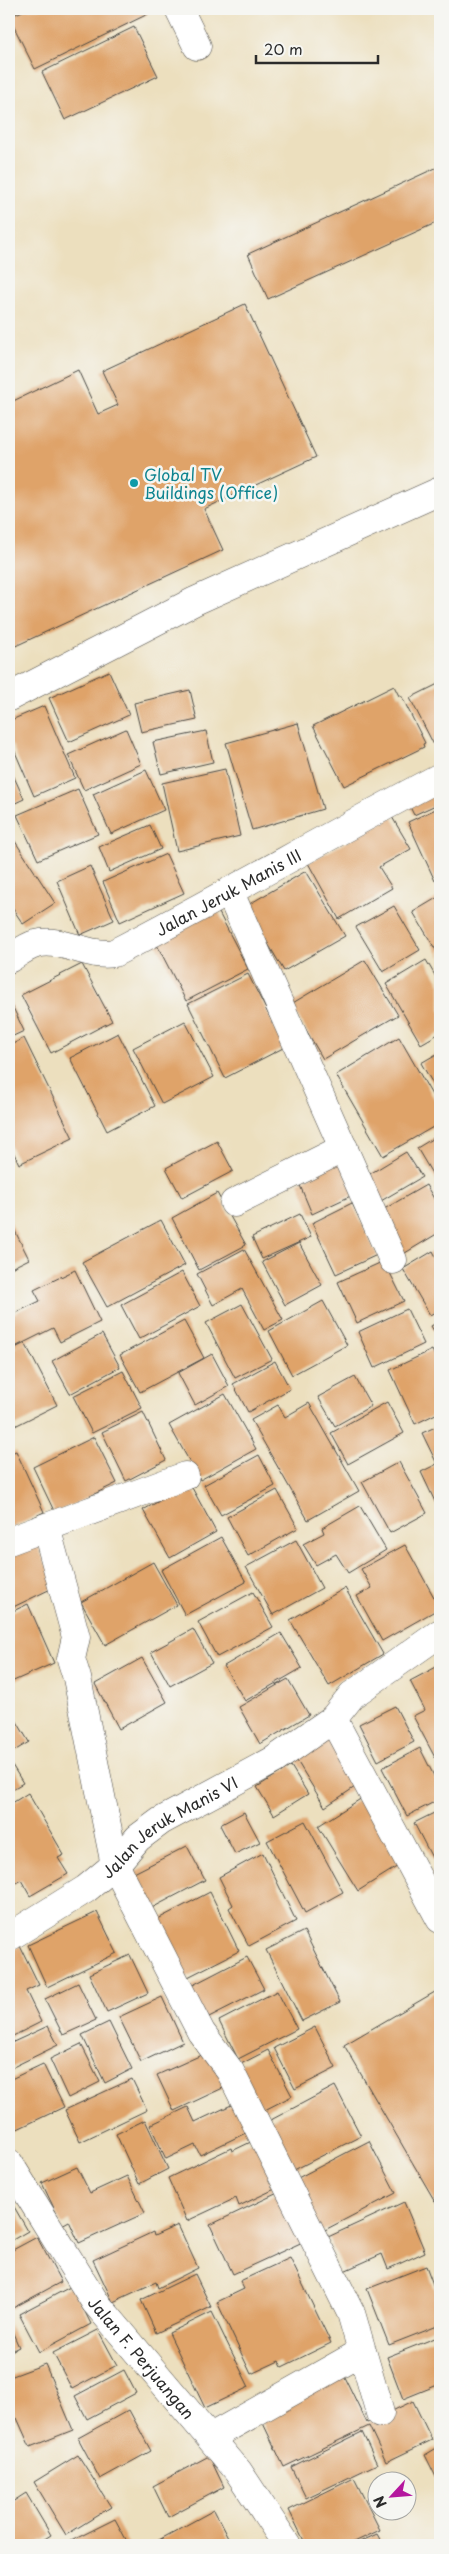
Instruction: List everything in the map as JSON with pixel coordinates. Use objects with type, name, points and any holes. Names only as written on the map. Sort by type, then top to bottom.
[{"type":"street","points":[[178,9],[197,46]]},
{"type":"street","points":[[9,697],[195,602],[440,490]]},
{"type":"street","name":"Jalan Jeruk Manis III","points":[[9,960],[34,944],[47,942],[103,955],[114,953],[230,893],[304,848],[440,777]]},
{"type":"street","points":[[230,893],[393,1260]]},
{"type":"street","points":[[234,1204],[344,1148]]},
{"type":"street","points":[[9,1541],[185,1476]]},
{"type":"street","points":[[46,1527],[76,1637],[71,1660],[77,1678],[114,1865],[201,2032],[230,2071],[351,2313],[380,2413]]},
{"type":"street","name":"Jalan Jeruk Manis VI","points":[[9,1937],[86,1889],[114,1865],[138,1838],[161,1822],[274,1760],[333,1719],[352,1695],[440,1633]]},
{"type":"street","points":[[333,1719],[440,1919]]},
{"type":"street","name":"Jalan F. Perjuangan","points":[[9,2163],[95,2302],[238,2471],[287,2545]]},
{"type":"street","points":[[211,2438],[362,2352]]},
{"type":"building","points":[[27,9],[145,9],[148,14],[35,69],[9,17]]},
{"type":"building","points":[[134,27],[158,76],[65,120],[42,72]]},
{"type":"building","points":[[440,166],[440,221],[268,299],[248,254]]},
{"type":"building","name":"Global TV Buildings (Office)","points":[[245,304],[316,457],[204,509],[223,550],[9,649],[9,403],[78,370],[98,414],[118,405],[102,371]]},
{"type":"building","points":[[109,671],[129,715],[69,742],[49,698]]},
{"type":"building","points":[[440,683],[440,747],[436,749],[410,698]]},
{"type":"building","points":[[394,686],[399,696],[401,695],[425,743],[423,744],[424,747],[344,786],[313,726]]},
{"type":"building","points":[[190,690],[197,720],[141,732],[134,703]]},
{"type":"building","points":[[44,706],[75,778],[34,796],[9,738],[9,721]]},
{"type":"building","points":[[298,723],[323,809],[252,830],[226,743]]},
{"type":"building","points":[[126,729],[141,764],[84,790],[68,755]]},
{"type":"building","points":[[206,731],[213,762],[161,774],[153,742]]},
{"type":"building","points":[[9,766],[24,799],[9,806]]},
{"type":"building","points":[[225,769],[240,836],[177,851],[162,783]]},
{"type":"building","points":[[146,770],[164,810],[111,834],[93,794]]},
{"type":"building","points":[[440,783],[440,803],[414,815],[406,799]]},
{"type":"building","points":[[78,789],[98,834],[38,860],[17,815]]},
{"type":"building","points":[[440,807],[440,879],[435,881],[408,822]]},
{"type":"building","points":[[392,817],[411,849],[379,867],[392,888],[339,919],[308,863]]},
{"type":"building","points":[[150,825],[161,849],[109,872],[99,847]]},
{"type":"building","points":[[9,832],[55,903],[23,924],[9,903]]},
{"type":"building","points":[[166,854],[184,893],[120,922],[103,882]]},
{"type":"building","points":[[90,866],[114,920],[80,935],[57,881]]},
{"type":"building","points":[[306,871],[345,936],[284,971],[246,906]]},
{"type":"building","points":[[440,896],[440,957],[413,912]]},
{"type":"building","points":[[394,906],[420,950],[383,972],[356,927]]},
{"type":"building","points":[[217,909],[248,969],[186,1001],[155,941]]},
{"type":"building","points":[[365,960],[398,1015],[323,1059],[291,1004]]},
{"type":"building","points":[[426,960],[440,984],[440,1033],[421,1044],[386,984]]},
{"type":"building","points":[[82,964],[112,1021],[51,1053],[21,995]]},
{"type":"building","points":[[248,974],[285,1047],[225,1078],[188,1004]]},
{"type":"building","points":[[9,999],[24,1031],[9,1038]]},
{"type":"building","points":[[185,1021],[214,1077],[162,1104],[133,1048]]},
{"type":"building","points":[[118,1033],[155,1106],[107,1131],[70,1058]]},
{"type":"building","points":[[399,1037],[440,1109],[440,1123],[383,1156],[336,1075]]},
{"type":"building","points":[[24,1038],[73,1138],[19,1164],[9,1143],[9,1046]]},
{"type":"building","points":[[440,1052],[440,1096],[421,1063]]},
{"type":"building","points":[[440,1134],[440,1187],[417,1148]]},
{"type":"building","points":[[217,1141],[233,1171],[182,1198],[166,1168]]},
{"type":"building","points":[[406,1152],[422,1177],[374,1205],[363,1178]]},
{"type":"building","points":[[338,1161],[357,1193],[312,1214],[299,1183]]},
{"type":"building","points":[[426,1185],[440,1209],[440,1232],[400,1256],[379,1212]]},
{"type":"building","points":[[217,1193],[246,1245],[199,1270],[172,1218]]},
{"type":"building","points":[[352,1203],[377,1255],[336,1274],[312,1223]]},
{"type":"building","points":[[300,1214],[311,1237],[262,1259],[252,1237]]},
{"type":"building","points":[[9,1219],[29,1259],[9,1269]]},
{"type":"building","points":[[161,1220],[185,1265],[107,1307],[82,1262]]},
{"type":"building","points":[[299,1243],[322,1285],[285,1305],[262,1262]]},
{"type":"building","points":[[244,1249],[283,1320],[264,1330],[242,1289],[213,1305],[197,1274]]},
{"type":"building","points":[[433,1251],[440,1265],[440,1309],[430,1315],[403,1269]]},
{"type":"building","points":[[384,1261],[404,1301],[357,1323],[338,1282]]},
{"type":"building","points":[[75,1270],[100,1322],[60,1342],[53,1328],[9,1350],[9,1316],[40,1301],[34,1290]]},
{"type":"building","points":[[182,1272],[200,1306],[139,1339],[121,1305]]},
{"type":"building","points":[[323,1301],[347,1345],[292,1375],[269,1331]]},
{"type":"building","points":[[242,1304],[272,1359],[235,1378],[206,1323]]},
{"type":"building","points":[[407,1309],[424,1344],[374,1368],[358,1332]]},
{"type":"building","points":[[184,1321],[204,1358],[140,1392],[120,1355]]},
{"type":"building","points":[[440,1321],[440,1341],[431,1326]]},
{"type":"building","points":[[102,1334],[120,1367],[70,1394],[52,1361]]},
{"type":"building","points":[[25,1343],[57,1405],[9,1429],[9,1351]]},
{"type":"building","points":[[432,1350],[440,1366],[440,1412],[415,1424],[390,1370]]},
{"type":"building","points":[[212,1354],[229,1386],[195,1405],[178,1373]]},
{"type":"building","points":[[275,1361],[290,1389],[248,1412],[233,1384]]},
{"type":"building","points":[[123,1371],[142,1408],[92,1433],[73,1396]]},
{"type":"building","points":[[355,1377],[371,1406],[335,1426],[318,1397]]},
{"type":"building","points":[[225,1394],[256,1449],[200,1480],[169,1425]]},
{"type":"building","points":[[387,1402],[404,1433],[348,1464],[331,1433]]},
{"type":"building","points":[[309,1403],[359,1491],[308,1520],[251,1420],[278,1405],[285,1417]]},
{"type":"building","points":[[143,1412],[166,1460],[126,1481],[102,1432]]},
{"type":"building","points":[[440,1425],[440,1507],[438,1508],[421,1472],[437,1464],[422,1433]]},
{"type":"building","points":[[94,1437],[117,1483],[55,1513],[33,1467]]},
{"type":"building","points":[[16,1451],[44,1512],[9,1529],[9,1454]]},
{"type":"building","points":[[259,1455],[275,1486],[221,1515],[204,1485]]},
{"type":"building","points":[[399,1462],[427,1513],[390,1533],[362,1482]]},
{"type":"building","points":[[190,1484],[216,1532],[170,1558],[143,1510]]},
{"type":"building","points":[[277,1490],[298,1528],[248,1556],[227,1517]]},
{"type":"building","points":[[360,1506],[386,1550],[348,1573],[336,1554],[316,1565],[303,1544],[324,1533],[322,1528]]},
{"type":"building","points":[[221,1537],[246,1582],[185,1615],[161,1570]]},
{"type":"building","points":[[296,1540],[322,1588],[273,1615],[246,1567]]},
{"type":"building","points":[[36,1543],[57,1586],[9,1609],[9,1556]]},
{"type":"building","points":[[405,1545],[440,1608],[382,1641],[357,1596],[372,1588],[361,1569]]},
{"type":"building","points":[[153,1562],[177,1605],[105,1645],[81,1602]]},
{"type":"building","points":[[345,1588],[383,1654],[329,1686],[290,1620]]},
{"type":"building","points":[[253,1592],[273,1627],[217,1657],[198,1622]]},
{"type":"building","points":[[28,1604],[54,1663],[9,1683],[9,1613]]},
{"type":"building","points":[[193,1629],[212,1663],[170,1686],[151,1652]]},
{"type":"building","points":[[281,1633],[302,1668],[245,1701],[224,1666]]},
{"type":"building","points":[[142,1658],[167,1702],[119,1729],[95,1684]]},
{"type":"building","points":[[440,1665],[440,1767],[413,1716],[425,1710],[410,1681]]},
{"type":"building","points":[[288,1679],[309,1715],[260,1744],[239,1707]]},
{"type":"building","points":[[395,1706],[414,1742],[378,1761],[359,1724]]},
{"type":"building","points":[[9,1708],[29,1742],[9,1754]]},
{"type":"building","points":[[327,1736],[358,1785],[325,1807],[294,1756]]},
{"type":"building","points":[[420,1748],[440,1788],[440,1799],[407,1816],[382,1768]]},
{"type":"building","points":[[9,1760],[23,1783],[9,1791]]},
{"type":"building","points":[[291,1766],[308,1794],[274,1815],[257,1787]]},
{"type":"building","points":[[28,1793],[64,1855],[58,1858],[68,1874],[30,1896],[21,1880],[9,1887],[9,1805]]},
{"type":"building","points":[[362,1798],[403,1863],[358,1891],[318,1826]]},
{"type":"building","points":[[440,1810],[440,1873],[414,1823]]},
{"type":"building","points":[[244,1812],[260,1842],[235,1854],[220,1825]]},
{"type":"building","points":[[305,1821],[343,1892],[305,1913],[267,1841]]},
{"type":"building","points":[[187,1846],[205,1880],[146,1911],[128,1876]]},
{"type":"building","points":[[263,1853],[296,1921],[249,1946],[229,1908],[233,1905],[219,1877]]},
{"type":"building","points":[[210,1892],[239,1951],[184,1979],[154,1921]]},
{"type":"building","points":[[97,1912],[117,1953],[47,1987],[28,1945]]},
{"type":"building","points":[[304,1931],[340,2002],[302,2021],[266,1950]]},
{"type":"building","points":[[20,1946],[39,1985],[26,1991],[41,2022],[9,2038],[9,1952]]},
{"type":"building","points":[[130,1955],[148,1993],[107,2012],[89,1974]]},
{"type":"building","points":[[247,1957],[264,1989],[203,2020],[187,1988]]},
{"type":"building","points":[[78,1983],[96,2020],[63,2035],[45,1999]]},
{"type":"building","points":[[440,1989],[440,2210],[344,2045]]},
{"type":"building","points":[[277,1991],[297,2029],[238,2059],[219,2021]]},
{"type":"building","points":[[162,1997],[183,2042],[141,2062],[119,2017]]},
{"type":"building","points":[[109,2022],[132,2069],[105,2083],[82,2035]]},
{"type":"building","points":[[48,2026],[58,2045],[9,2069],[9,2044]]},
{"type":"building","points":[[315,2027],[336,2068],[295,2089],[274,2048]]},
{"type":"building","points":[[81,2044],[100,2082],[68,2098],[50,2059]]},
{"type":"building","points":[[268,2050],[292,2096],[259,2113],[235,2067]]},
{"type":"building","points":[[208,2052],[225,2087],[174,2111],[157,2075]]},
{"type":"building","points":[[43,2064],[64,2107],[9,2133],[9,2080]]},
{"type":"building","points":[[132,2079],[147,2110],[80,2142],[65,2110]]},
{"type":"building","points":[[335,2086],[361,2136],[294,2170],[269,2121]]},
{"type":"building","points":[[242,2100],[256,2128],[200,2155],[195,2145],[166,2159],[150,2125],[188,2107],[195,2122]]},
{"type":"building","points":[[145,2120],[168,2169],[139,2184],[116,2134]]},
{"type":"building","points":[[255,2140],[277,2188],[239,2206],[236,2198],[187,2221],[168,2178],[231,2148],[232,2151]]},
{"type":"building","points":[[369,2141],[396,2193],[321,2232],[294,2180]]},
{"type":"building","points":[[77,2167],[90,2193],[127,2176],[145,2213],[79,2243],[69,2221],[62,2225],[42,2183]]},
{"type":"building","points":[[284,2190],[307,2240],[233,2274],[210,2225]]},
{"type":"building","points":[[9,2198],[28,2231],[9,2242]]},
{"type":"building","points":[[404,2202],[425,2252],[388,2269],[382,2254],[344,2271],[328,2237]]},
{"type":"building","points":[[178,2225],[198,2268],[158,2288],[156,2282],[113,2302],[93,2260],[153,2232],[154,2236]]},
{"type":"building","points":[[37,2237],[61,2282],[11,2309],[9,2305],[9,2252]]},
{"type":"building","points":[[290,2258],[331,2343],[282,2367],[279,2361],[251,2374],[217,2302],[244,2289],[240,2281]]},
{"type":"building","points":[[426,2266],[440,2303],[440,2325],[389,2345],[367,2289]]},
{"type":"building","points":[[195,2274],[211,2307],[156,2333],[141,2300]]},
{"type":"building","points":[[72,2286],[91,2324],[39,2352],[19,2314]]},
{"type":"building","points":[[212,2312],[249,2387],[205,2408],[169,2333]]},
{"type":"building","points":[[9,2324],[19,2347],[9,2352]]},
{"type":"building","points":[[98,2330],[117,2365],[72,2389],[53,2353]]},
{"type":"building","points":[[440,2336],[440,2384],[403,2399],[387,2357]]},
{"type":"building","points":[[45,2364],[73,2430],[30,2447],[17,2418],[9,2421],[9,2374],[10,2377]]},
{"type":"building","points":[[124,2370],[136,2393],[87,2419],[75,2396]]},
{"type":"building","points":[[343,2374],[367,2423],[413,2401],[432,2440],[386,2462],[369,2426],[284,2467],[259,2415]]},
{"type":"building","points":[[129,2410],[151,2451],[100,2479],[78,2438]]},
{"type":"building","points":[[362,2432],[377,2464],[306,2498],[291,2467]]},
{"type":"building","points":[[440,2446],[440,2485],[425,2455]]},
{"type":"building","points":[[78,2455],[111,2507],[66,2535],[34,2482]]},
{"type":"building","points":[[209,2456],[224,2487],[168,2517],[153,2486]]},
{"type":"building","points":[[354,2478],[366,2502],[366,2522],[376,2522],[380,2530],[348,2545],[306,2545],[289,2510]]},
{"type":"building","points":[[26,2493],[51,2535],[35,2545],[9,2545],[9,2504]]},
{"type":"building","points":[[214,2510],[232,2545],[159,2545],[157,2541]]},
{"type":"building","points":[[115,2519],[129,2545],[68,2545],[67,2543]]},
{"type":"building","points":[[377,2534],[383,2545],[353,2545]]},
{"type":"place","name":"Global TV Buildings (Office)","points":[[134,483]]}]
